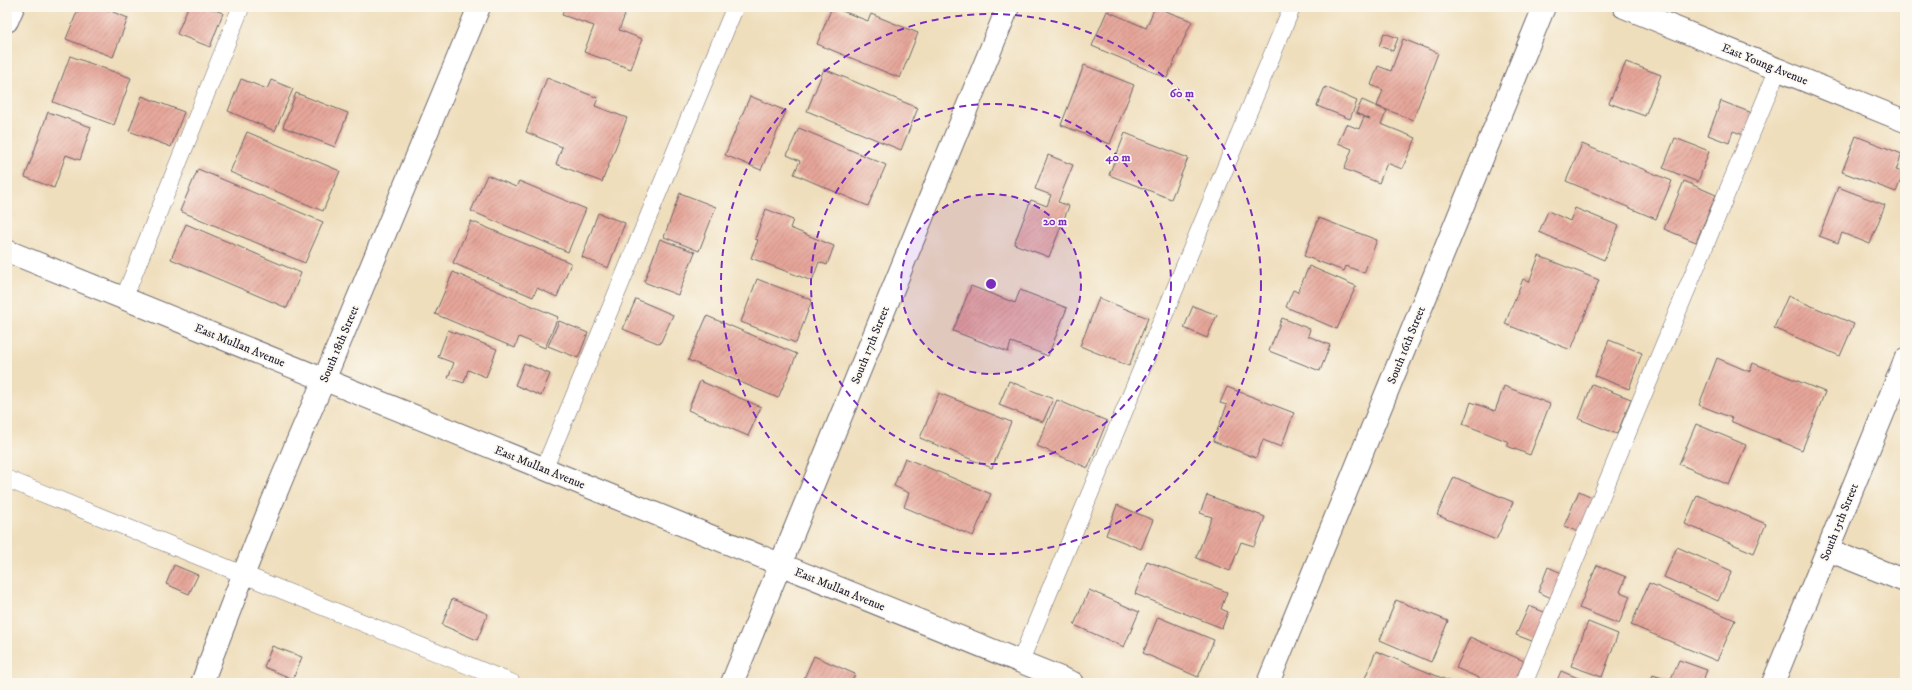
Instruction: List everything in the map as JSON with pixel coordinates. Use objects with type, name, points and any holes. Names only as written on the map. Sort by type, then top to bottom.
[{"type":"street","points":[[7,21],[13,7]]},
{"type":"street","name":"South 18th Street","points":[[202,683],[243,574],[298,439],[479,7]]},
{"type":"street","name":"South 17th Street","points":[[732,683],[1008,7]]},
{"type":"street","name":"South 16th Street","points":[[1268,683],[1544,7]]},
{"type":"street","name":"East Young Avenue","points":[[1624,7],[1905,121]]},
{"type":"street","name":"East Mullan Avenue","points":[[7,251],[1072,683]]},
{"type":"street","name":"South 15th Street","points":[[1773,683],[1905,360]]},
{"type":"street","points":[[1828,550],[1905,581]]},
{"type":"lane","points":[[124,298],[241,7]]},
{"type":"lane","points":[[544,469],[734,7]]},
{"type":"lane","points":[[1020,662],[1292,7]]},
{"type":"lane","points":[[1524,683],[1778,69]]},
{"type":"lane","points":[[7,479],[512,683]]},
{"type":"building","points":[[79,7],[100,7],[128,18],[113,57],[66,39]]},
{"type":"building","points":[[188,7],[207,7],[223,13],[210,47],[177,34]]},
{"type":"building","points":[[565,7],[628,7],[619,30],[642,39],[631,69],[584,52],[594,26],[562,15]]},
{"type":"building","points":[[832,7],[868,21],[871,14],[918,33],[900,78],[817,44]]},
{"type":"building","points":[[1155,7],[1192,21],[1167,78],[1092,46],[1107,11],[1146,28]]},
{"type":"building","points":[[1384,33],[1398,38],[1393,51],[1379,46]]},
{"type":"building","points":[[1403,39],[1438,53],[1413,120],[1377,106],[1383,90],[1371,85],[1378,66],[1391,71]]},
{"type":"building","points":[[70,56],[131,78],[114,125],[53,102]]},
{"type":"building","points":[[1626,62],[1661,75],[1645,116],[1609,103]]},
{"type":"building","points":[[1084,65],[1134,85],[1110,144],[1061,125]]},
{"type":"building","points":[[824,69],[918,108],[901,150],[807,111]]},
{"type":"building","points":[[547,78],[598,98],[595,106],[627,118],[602,182],[556,164],[562,147],[526,132]]},
{"type":"building","points":[[241,79],[267,89],[271,80],[293,89],[275,131],[228,111]]},
{"type":"building","points":[[1325,87],[1357,101],[1350,119],[1317,106]]},
{"type":"building","points":[[296,93],[348,113],[335,147],[283,127]]},
{"type":"building","points":[[142,96],[184,112],[171,147],[129,131]]},
{"type":"building","points":[[750,96],[786,111],[761,170],[725,155]]},
{"type":"building","points":[[1362,100],[1387,111],[1381,124],[1416,138],[1402,169],[1387,163],[1379,183],[1344,169],[1352,149],[1338,143],[1346,124],[1359,129],[1364,117],[1370,119],[1356,113]]},
{"type":"building","points":[[1721,101],[1752,113],[1744,135],[1733,131],[1729,143],[1708,135]]},
{"type":"building","points":[[48,112],[91,127],[80,160],[66,155],[54,188],[25,177]]},
{"type":"building","points":[[799,128],[886,165],[868,206],[794,174],[800,161],[787,155]]},
{"type":"building","points":[[247,132],[340,171],[323,211],[230,172]]},
{"type":"building","points":[[1125,133],[1188,158],[1171,199],[1109,175]]},
{"type":"building","points":[[1856,136],[1902,154],[1896,170],[1904,172],[1896,192],[1842,172]]},
{"type":"building","points":[[1675,138],[1709,151],[1698,182],[1663,168]]},
{"type":"building","points":[[1582,144],[1672,181],[1656,219],[1566,181]]},
{"type":"building","points":[[1048,155],[1073,165],[1058,202],[1069,206],[1049,257],[1014,244],[1031,200],[1047,206],[1051,195],[1035,189]]},
{"type":"building","points":[[198,169],[323,222],[305,263],[180,211]]},
{"type":"building","points":[[487,175],[516,187],[519,181],[586,209],[568,252],[471,211]]},
{"type":"building","points":[[1684,181],[1716,195],[1696,242],[1664,229]]},
{"type":"building","points":[[1838,187],[1885,205],[1870,244],[1842,233],[1838,243],[1819,236]]},
{"type":"building","points":[[680,193],[716,207],[699,251],[664,237]]},
{"type":"building","points":[[1575,208],[1619,226],[1604,260],[1539,232],[1548,211],[1570,221]]},
{"type":"building","points":[[766,209],[793,220],[790,228],[834,246],[827,265],[819,262],[812,281],[751,258],[758,240],[755,239]]},
{"type":"building","points":[[598,213],[625,223],[608,268],[582,257]]},
{"type":"building","points":[[1319,218],[1377,240],[1364,273],[1346,266],[1344,271],[1304,256]]},
{"type":"building","points":[[471,221],[571,263],[557,297],[537,288],[533,297],[453,263]]},
{"type":"building","points":[[186,224],[301,273],[287,308],[171,259]]},
{"type":"building","points":[[660,239],[695,252],[678,295],[644,282]]},
{"type":"building","points":[[1539,256],[1599,280],[1571,350],[1505,324],[1523,279],[1529,282]]},
{"type":"building","points":[[1309,266],[1356,286],[1337,329],[1286,307],[1293,290],[1298,292]]},
{"type":"building","points":[[453,272],[558,317],[545,348],[519,337],[515,348],[435,314]]},
{"type":"building","points":[[757,279],[812,300],[796,343],[741,322]]},
{"type":"building","points":[[971,286],[1015,303],[1020,290],[1067,308],[1048,356],[1011,342],[1008,352],[953,331]]},
{"type":"building","points":[[1788,296],[1854,324],[1840,356],[1774,328]]},
{"type":"building","points":[[1099,298],[1148,318],[1129,366],[1080,346]]},
{"type":"building","points":[[636,299],[673,315],[660,344],[623,329]]},
{"type":"building","points":[[1193,306],[1217,315],[1207,338],[1184,328]]},
{"type":"building","points":[[707,316],[797,354],[778,398],[688,360]]},
{"type":"building","points":[[1282,318],[1310,329],[1308,336],[1330,345],[1320,371],[1269,351]]},
{"type":"building","points":[[559,321],[588,333],[578,358],[548,346]]},
{"type":"building","points":[[448,330],[497,349],[486,377],[468,370],[464,383],[448,378],[454,363],[438,357]]},
{"type":"building","points":[[1609,340],[1642,353],[1629,389],[1595,376]]},
{"type":"building","points":[[1717,358],[1750,372],[1753,363],[1825,392],[1802,450],[1730,421],[1732,418],[1699,405]]},
{"type":"building","points":[[524,363],[550,374],[541,396],[515,385]]},
{"type":"building","points":[[700,381],[761,407],[748,436],[688,410]]},
{"type":"building","points":[[1009,381],[1053,399],[1043,422],[999,405]]},
{"type":"building","points":[[1592,384],[1631,399],[1617,434],[1579,419]]},
{"type":"building","points":[[1504,386],[1550,404],[1530,455],[1507,446],[1509,442],[1463,424],[1471,402],[1495,411]]},
{"type":"building","points":[[1227,387],[1294,413],[1281,447],[1263,440],[1256,458],[1213,441],[1227,405],[1220,403]]},
{"type":"building","points":[[939,393],[1011,422],[992,468],[920,438]]},
{"type":"building","points":[[1057,400],[1107,421],[1088,468],[1037,446]]},
{"type":"building","points":[[1696,424],[1746,445],[1729,485],[1679,464]]},
{"type":"building","points":[[905,458],[991,494],[973,536],[904,507],[909,493],[894,486]]},
{"type":"building","points":[[1454,477],[1513,502],[1496,540],[1437,515]]},
{"type":"building","points":[[1579,491],[1596,499],[1581,533],[1564,526]]},
{"type":"building","points":[[1207,495],[1265,517],[1254,546],[1241,542],[1230,571],[1196,558],[1212,517],[1200,513]]},
{"type":"building","points":[[1697,495],[1766,524],[1754,553],[1685,524]]},
{"type":"building","points":[[1117,505],[1153,520],[1141,549],[1106,535]]},
{"type":"building","points":[[1677,547],[1732,571],[1718,601],[1664,577]]},
{"type":"building","points":[[1147,561],[1227,592],[1221,609],[1228,612],[1222,628],[1135,594]]},
{"type":"building","points":[[174,565],[198,575],[189,594],[166,584]]},
{"type":"building","points":[[1597,565],[1626,577],[1620,592],[1630,596],[1619,624],[1579,608]]},
{"type":"building","points":[[1548,567],[1566,575],[1556,600],[1538,592]]},
{"type":"building","points":[[1649,583],[1735,620],[1717,661],[1631,625]]},
{"type":"building","points":[[1089,590],[1139,612],[1124,647],[1074,625]]},
{"type":"building","points":[[452,599],[488,614],[477,640],[442,625]]},
{"type":"building","points":[[1396,600],[1448,621],[1431,662],[1380,640]]},
{"type":"building","points":[[1529,606],[1549,614],[1537,643],[1516,635]]},
{"type":"building","points":[[1158,617],[1214,640],[1198,677],[1143,653]]},
{"type":"building","points":[[1588,622],[1618,634],[1602,677],[1571,666]]},
{"type":"building","points":[[1470,637],[1524,661],[1514,683],[1491,683],[1456,668]]},
{"type":"building","points":[[272,646],[302,657],[293,679],[264,667]]},
{"type":"building","points":[[1376,651],[1454,683],[1363,683]]},
{"type":"building","points":[[814,656],[855,674],[851,683],[802,683]]},
{"type":"building","points":[[1679,660],[1707,670],[1702,683],[1650,683],[1653,675],[1670,681]]},
{"type":"building","points":[[1561,671],[1590,683],[1556,683]]}]
